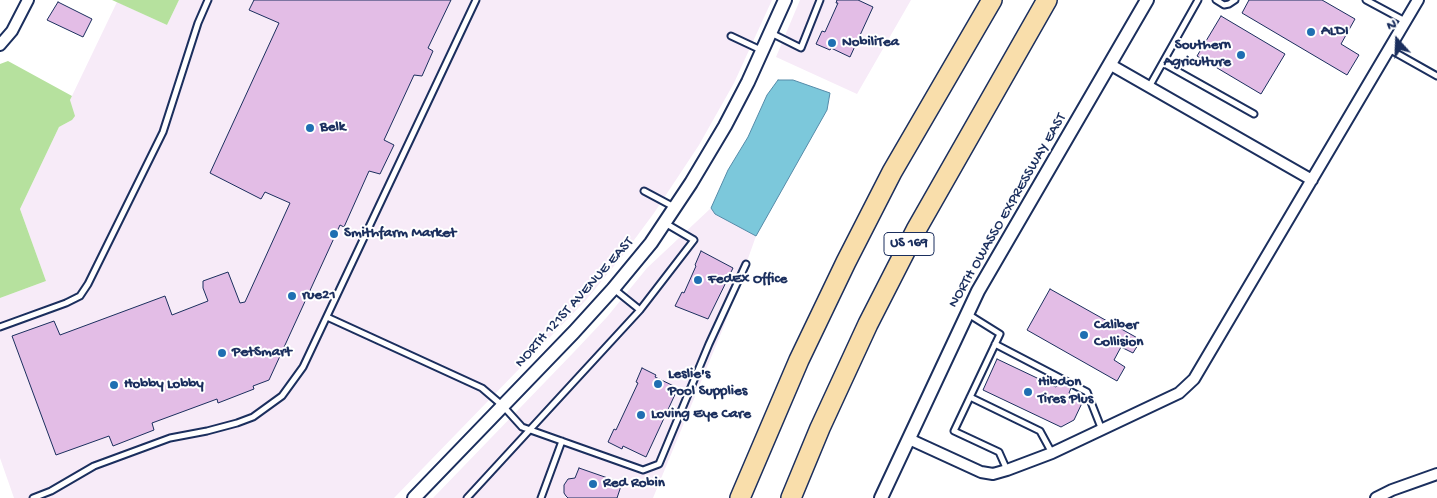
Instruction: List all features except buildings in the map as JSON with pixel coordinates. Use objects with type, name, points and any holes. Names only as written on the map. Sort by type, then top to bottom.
[{"type":"highway","name":"US 169","points":[[740,498],[798,360],[846,262],[892,172],[992,0]]},
{"type":"highway","name":"US 169","points":[[791,498],[820,428],[868,324],[916,230],[1047,0]]},
{"type":"street","points":[[0,45],[12,32],[28,0]]},
{"type":"street","name":"NORTH 121ST AVENUE EAST","points":[[414,498],[574,332],[613,289],[650,243],[691,183],[725,126],[763,51],[785,0]]},
{"type":"street","name":"NORTH OWASSO EXPRESSWAY EAST","points":[[881,498],[978,291],[1147,0]]},
{"type":"street","points":[[909,438],[981,472],[993,474],[1052,453],[1179,394],[1194,379],[1418,0]]},
{"type":"street","points":[[0,34],[12,32]]},
{"type":"street","points":[[1110,65],[1312,180]]},
{"type":"street","points":[[1376,498],[1392,490],[1437,474]]},
{"type":"lane","points":[[0,327],[66,303],[80,296],[84,290],[163,132],[198,23],[208,0]]},
{"type":"lane","points":[[32,498],[51,491],[84,470],[101,463],[170,438],[207,432],[253,417],[282,396],[304,368],[476,0]]},
{"type":"lane","points":[[771,33],[801,48],[820,0]]},
{"type":"lane","points":[[1149,87],[1198,0]]},
{"type":"lane","points":[[1216,0],[1224,5],[1236,0]]},
{"type":"lane","points":[[1366,0],[1406,21]]},
{"type":"lane","points":[[732,36],[763,51]]},
{"type":"lane","points":[[1389,49],[1437,76]]},
{"type":"lane","points":[[1162,63],[1254,114]]},
{"type":"lane","points":[[644,191],[674,207]]},
{"type":"lane","points":[[467,498],[640,310],[694,240],[665,222]]},
{"type":"lane","points":[[327,317],[482,388],[503,406],[522,427],[643,470],[659,464],[709,344],[746,264]]},
{"type":"lane","points":[[613,289],[640,310]]},
{"type":"lane","points":[[967,314],[1000,334],[954,431],[999,452],[1007,470]]},
{"type":"lane","points":[[994,344],[1087,392],[1102,430]]},
{"type":"lane","points":[[970,397],[1040,431],[1052,453]]},
{"type":"lane","points":[[541,498],[562,441]]},
{"type":"shaded area","name":"Smithfarm Market","points":[[179,0],[772,0],[734,83],[699,145],[654,213],[623,255],[586,300],[394,498],[14,498],[0,458],[0,298],[46,281],[20,209],[59,127],[72,120],[70,100],[117,2],[167,25]]},
{"type":"shaded area","points":[[800,0],[911,0],[857,94],[776,57]]},
{"type":"shaded area","points":[[711,208],[756,236],[724,326],[653,498],[433,498],[607,317],[647,268]]},
{"type":"green space","points":[[112,0],[179,0],[167,25]]},
{"type":"green space","points":[[8,61],[72,96],[70,100],[75,116],[72,120],[59,127],[20,209],[46,281],[0,298],[0,64]]},
{"type":"water","points":[[778,80],[793,80],[830,93],[827,110],[756,236],[715,214],[711,208],[728,170],[748,137],[767,95]]},
{"type":"place","name":"ALDI","points":[[1311,32]]},
{"type":"place","name":"NobiliTea","points":[[832,43]]},
{"type":"place","name":"Southern Agriculture","points":[[1241,55]]},
{"type":"place","name":"Belk","points":[[310,128]]},
{"type":"place","name":"Smithfarm Market","points":[[334,234]]},
{"type":"place","name":"FedEx Office","points":[[698,280]]},
{"type":"place","name":"rue21","points":[[292,296]]},
{"type":"place","name":"Caliber Collision","points":[[1084,335]]},
{"type":"place","name":"PetSmart","points":[[222,353]]},
{"type":"place","name":"Leslie's Pool Supplies","points":[[658,384]]},
{"type":"place","name":"Hobby Lobby","points":[[114,385]]},
{"type":"place","name":"Hibdon Tires Plus","points":[[1028,392]]},
{"type":"place","name":"Loving Eye Care","points":[[641,415]]},
{"type":"place","name":"Red Robin","points":[[593,484]]}]
